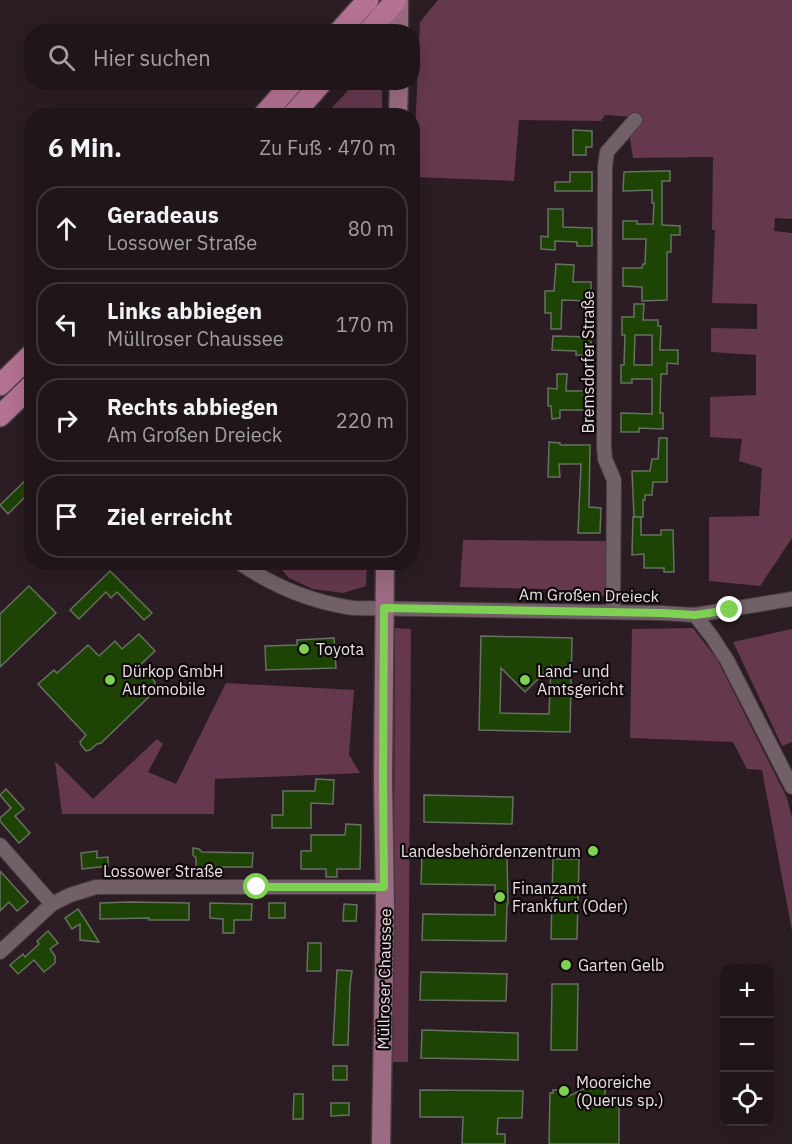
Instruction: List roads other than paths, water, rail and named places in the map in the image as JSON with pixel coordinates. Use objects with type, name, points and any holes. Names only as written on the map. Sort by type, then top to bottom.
[{"type":"highway","points":[[346,24],[368,0]]},
{"type":"highway","points":[[376,24],[398,0]]},
{"type":"highway","points":[[270,108],[286,90]]},
{"type":"highway","points":[[299,108],[315,90]]},
{"type":"highway","points":[[0,385],[24,362]]},
{"type":"highway","points":[[0,416],[24,393]]},
{"type":"main road","points":[[398,0],[399,24]]},
{"type":"main road","points":[[398,108],[399,90]]},
{"type":"main road","name":"Müllroser Chaussee","points":[[381,1144],[386,570]]},
{"type":"street","name":"Bremsdorfer Straße","points":[[613,612],[614,480],[605,459],[604,447],[605,167],[607,152],[635,120]]},
{"type":"street","name":"Am Großen Dreieck","points":[[252,570],[281,587],[326,604],[384,608],[695,615],[792,599]]},
{"type":"street","points":[[695,615],[727,660],[792,787]]},
{"type":"street","points":[[0,845],[52,904]]},
{"type":"street","name":"Lossower Straße","points":[[0,952],[52,904],[85,890],[105,886],[384,887]]},
{"type":"place","name":"Toyota","points":[[304,649]]},
{"type":"place","name":"Dürkop GmbH Automobile","points":[[110,680]]},
{"type":"place","name":"Land- und Amtsgericht","points":[[525,680]]},
{"type":"place","name":"Landesbehördenzentrum","points":[[593,851]]},
{"type":"place","name":"Finanzamt Frankfurt (Oder)","points":[[500,897]]},
{"type":"place","name":"Garten Gelb","points":[[566,965]]},
{"type":"place","name":"Mooreiche (Querus sp.)","points":[[564,1091]]}]
